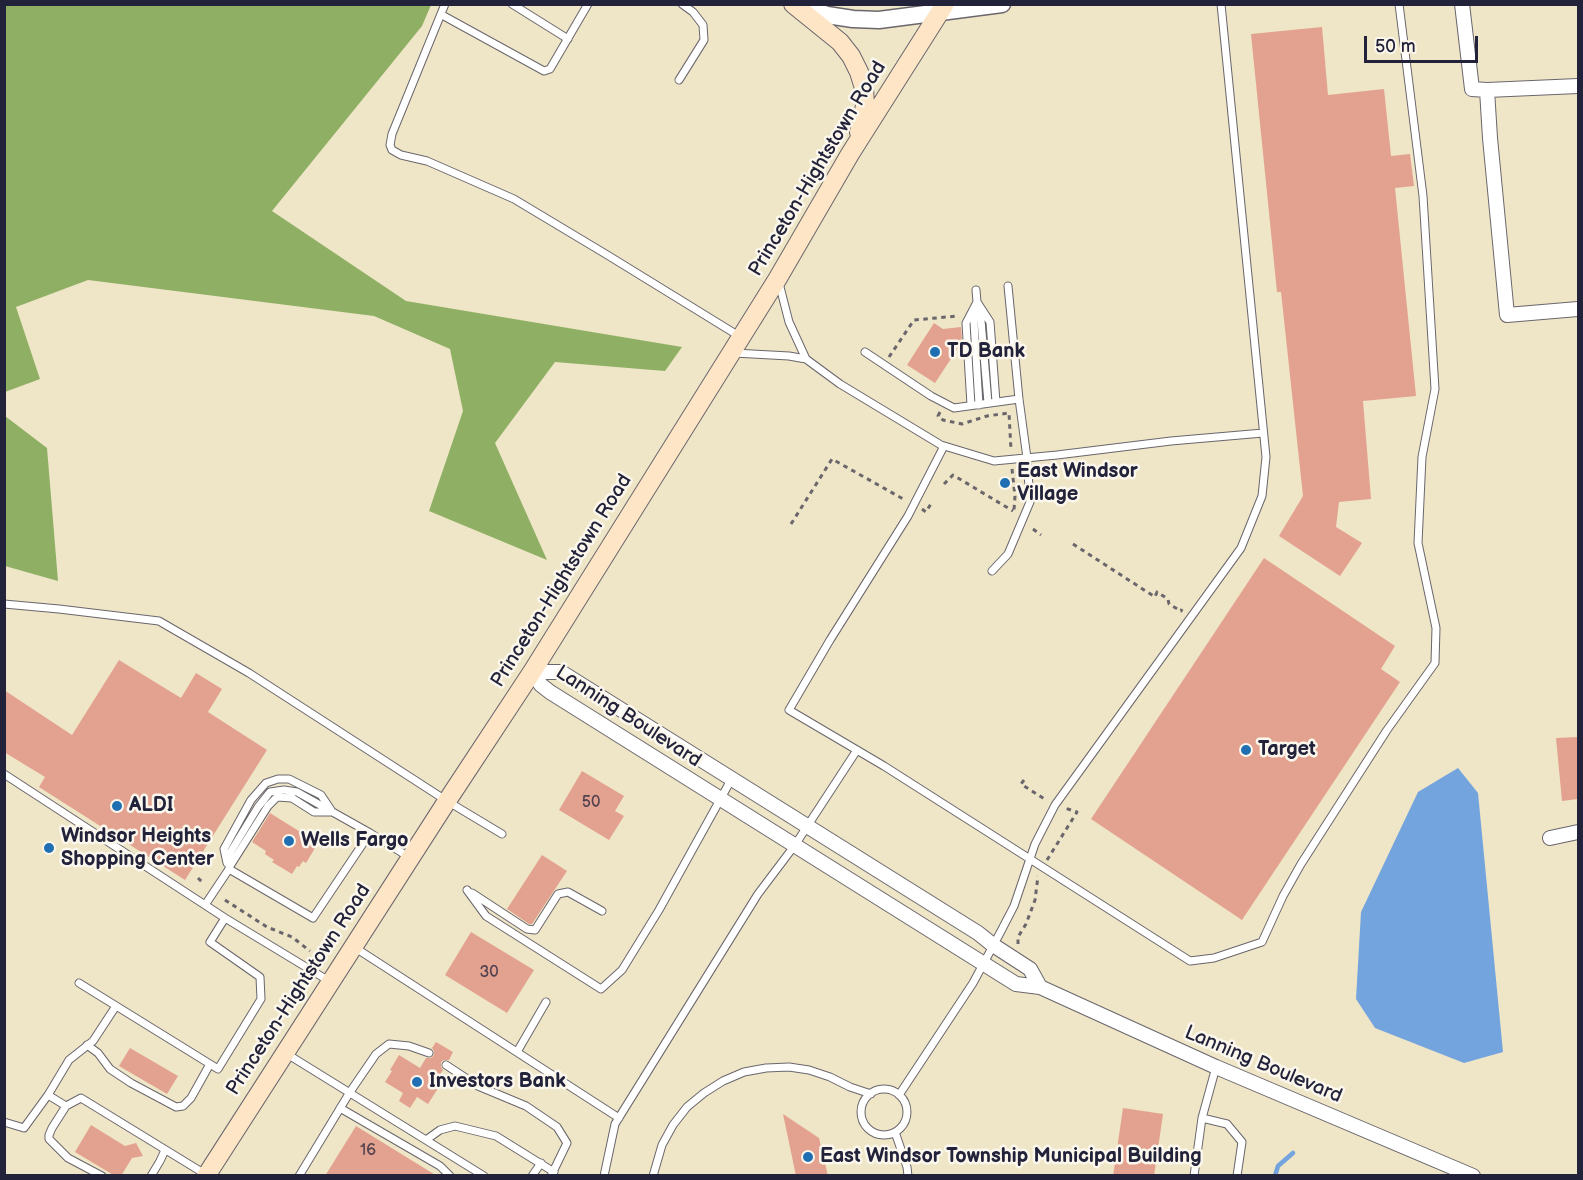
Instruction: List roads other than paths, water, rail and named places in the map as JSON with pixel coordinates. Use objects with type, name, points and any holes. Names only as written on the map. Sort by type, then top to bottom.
[{"type":"main road","points":[[793,4],[840,42],[851,56],[859,72],[864,88],[865,105],[862,124],[850,154]]},
{"type":"main road","name":"Princeton-Hightstown Road","points":[[206,1175],[532,672],[778,278],[850,154],[943,9]]},
{"type":"street","points":[[798,4],[827,15],[879,21],[943,9],[1002,4]]},
{"type":"street","points":[[1462,4],[1472,89],[1578,86]]},
{"type":"street","points":[[1487,90],[1508,315],[1578,309]]},
{"type":"street","name":"Lanning Boulevard","points":[[532,672],[561,672],[978,933],[1030,969],[1040,987]]},
{"type":"street","name":"Lanning Boulevard","points":[[532,672],[541,685],[550,692],[1016,984],[1040,987],[1216,1067],[1473,1176]]},
{"type":"street","points":[[1550,838],[1578,832]]},
{"type":"lane","points":[[445,4],[392,134],[390,145],[392,150],[401,155],[427,161],[514,199],[741,338]]},
{"type":"lane","points":[[512,4],[568,39]]},
{"type":"lane","points":[[442,15],[544,71],[550,69],[588,4]]},
{"type":"lane","points":[[679,80],[704,40],[703,25],[693,12],[682,4]]},
{"type":"lane","points":[[899,1095],[973,983],[1014,906],[1035,844],[1055,805],[1241,548],[1262,496],[1266,457],[1221,4]]},
{"type":"lane","points":[[944,446],[913,505],[789,710],[857,750],[1190,961],[1214,958],[1262,942],[1301,864],[1387,730],[1435,663],[1436,628],[1418,543],[1422,457],[1435,389],[1423,196],[1399,4]]},
{"type":"lane","points":[[778,278],[789,322],[806,359]]},
{"type":"lane","points":[[992,571],[1008,554],[1030,502],[1028,458],[1019,399],[1008,286]]},
{"type":"lane","points":[[976,290],[981,320],[988,403]]},
{"type":"lane","points":[[977,302],[990,322],[996,402]]},
{"type":"lane","points":[[977,302],[974,322],[979,405]]},
{"type":"lane","points":[[971,405],[966,323],[977,302]]},
{"type":"lane","points":[[865,352],[954,408],[1019,399]]},
{"type":"lane","points":[[731,353],[769,354],[806,359],[840,384],[944,446],[994,461],[1263,433]]},
{"type":"lane","points":[[4,604],[159,621],[249,673],[502,834]]},
{"type":"lane","points":[[604,1176],[615,1124],[759,894],[795,845],[857,750]]},
{"type":"lane","points":[[4,774],[225,918],[331,982]]},
{"type":"lane","points":[[332,812],[321,795],[289,779],[278,779],[266,783],[251,801],[224,849],[229,869],[313,918],[370,832]]},
{"type":"lane","points":[[602,911],[568,892],[558,894],[535,930],[527,929],[467,890],[486,916],[601,989],[621,970],[659,910],[731,780]]},
{"type":"lane","points":[[205,905],[229,869],[230,853],[258,807],[270,792],[284,790],[297,792],[370,832],[411,858]]},
{"type":"lane","points":[[79,983],[218,1069],[261,999],[260,977],[210,942],[225,918]]},
{"type":"lane","points":[[354,946],[619,1118]]},
{"type":"lane","points":[[517,1052],[546,1002]]},
{"type":"lane","points":[[4,1122],[24,1128],[48,1095],[69,1060],[93,1041],[116,1006]]},
{"type":"lane","points":[[299,1176],[376,1054],[389,1044],[410,1046],[429,1053]]},
{"type":"lane","points":[[87,1045],[98,1053],[110,1069],[176,1107],[183,1106],[191,1098],[210,1064]]},
{"type":"lane","points":[[285,1053],[480,1175]]},
{"type":"lane","points":[[426,1140],[440,1130],[454,1126],[496,1136],[541,1163],[553,1174],[567,1143],[557,1127],[526,1106],[478,1086],[446,1065]]},
{"type":"lane","points":[[653,1176],[662,1145],[673,1125],[687,1107],[704,1092],[744,1072],[789,1067],[809,1070],[871,1094]]},
{"type":"lane","points":[[1194,1176],[1202,1118],[1216,1067]]},
{"type":"lane","points":[[885,1089],[899,1095],[906,1107],[905,1121],[895,1132],[888,1135],[873,1132],[863,1121],[861,1114],[865,1100],[877,1090],[885,1089]]},
{"type":"lane","points":[[48,1095],[66,1106]]},
{"type":"lane","points":[[102,1176],[69,1158],[49,1139],[52,1128],[66,1106],[81,1098],[206,1175]]},
{"type":"lane","points":[[340,1108],[440,1166],[450,1176]]},
{"type":"lane","points":[[1202,1118],[1227,1124],[1242,1142],[1236,1176]]},
{"type":"lane","points":[[895,1132],[908,1176]]},
{"type":"lane","points":[[151,1176],[165,1150]]},
{"type":"lane","points":[[532,1176],[541,1163]]},
{"type":"water","points":[[1458,768],[1478,793],[1503,1052],[1464,1063],[1375,1028],[1356,999],[1361,912],[1418,792]]},
{"type":"waterway","points":[[1275,1176],[1278,1166],[1293,1153]]},
{"type":"place","name":"TD Bank","points":[[935,352]]},
{"type":"place","name":"East Windsor Village","points":[[1005,483]]},
{"type":"place","name":"Target","points":[[1246,750]]},
{"type":"place","name":"ALDI","points":[[117,806]]},
{"type":"place","name":"Wells Fargo","points":[[289,841]]},
{"type":"place","name":"Windsor Heights Shopping Center","points":[[49,848]]},
{"type":"place","name":"Investors Bank","points":[[417,1082]]},
{"type":"place","name":"East Windsor Township Municipal Building","points":[[808,1157]]}]
